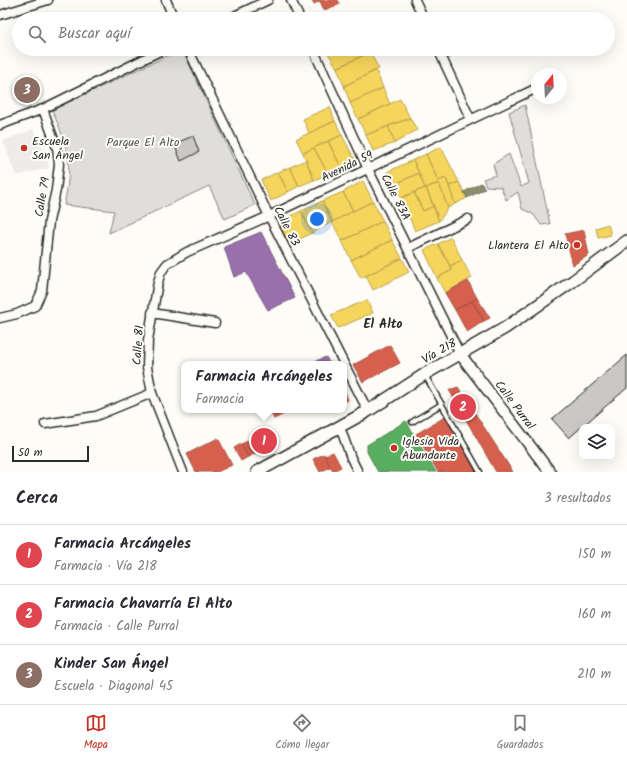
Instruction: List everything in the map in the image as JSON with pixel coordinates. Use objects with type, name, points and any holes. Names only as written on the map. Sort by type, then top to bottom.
[{"type":"main road","name":"Vía 218","points":[[257,472],[368,411],[425,374],[506,328],[574,281],[627,241]]},
{"type":"street","points":[[0,15],[48,0]]},
{"type":"street","points":[[166,0],[171,12]]},
{"type":"street","points":[[243,12],[268,0]]},
{"type":"street","points":[[291,0],[297,12]]},
{"type":"street","points":[[415,0],[421,12]]},
{"type":"street","points":[[0,125],[43,109],[150,56]]},
{"type":"street","name":"Calle 83","points":[[191,56],[269,216],[343,361]]},
{"type":"street","name":"Calle 83A","points":[[316,56],[368,169],[460,354]]},
{"type":"street","points":[[441,56],[470,118]]},
{"type":"street","name":"Avenida 59","points":[[167,264],[187,252],[269,216],[470,118],[531,91]]},
{"type":"street","name":"Calle 79","points":[[0,318],[17,314],[35,306],[42,291],[49,221],[56,190],[59,164],[57,148],[43,109]]},
{"type":"street","points":[[408,248],[468,219]]},
{"type":"street","name":"Calle 81","points":[[167,264],[161,272],[158,282],[152,313],[147,367],[152,393],[183,472]]},
{"type":"street","points":[[152,313],[215,322]]},
{"type":"street","name":"Calle Purral","points":[[460,354],[550,472]]},
{"type":"street","name":"Calle 83","points":[[347,370],[368,411]]},
{"type":"street","points":[[45,424],[96,416],[152,393]]},
{"type":"street","points":[[340,426],[351,458],[358,472]]},
{"type":"lane","points":[[425,374],[480,472]]},
{"type":"lane","points":[[412,422],[442,404]]},
{"type":"shaded area","points":[[29,79],[35,94],[25,98],[19,86]]},
{"type":"shaded area","name":"Escuela San Ángel","points":[[33,129],[46,154],[49,168],[16,176],[3,141]]},
{"type":"green space","name":"Parque El Alto","points":[[167,56],[185,56],[255,205],[225,219],[209,186],[109,233],[114,211],[64,205],[69,167],[68,156],[66,146],[52,110]]},
{"type":"green space","points":[[525,105],[550,224],[541,225],[533,214],[522,209],[518,192],[506,200],[501,187],[486,186],[483,179],[496,175],[493,164],[509,154],[521,187],[529,183],[509,112]]},
{"type":"building: Viviendas","points":[[330,56],[362,56],[337,68]]},
{"type":"building: Viviendas","points":[[362,56],[372,56],[379,69],[344,86],[337,68]]},
{"type":"building: Viviendas","points":[[376,70],[383,88],[350,103],[344,86]]},
{"type":"building: Viviendas","points":[[383,88],[390,104],[358,119],[350,103]]},
{"type":"building: Viviendas","points":[[400,99],[410,118],[366,135],[358,119]]},
{"type":"building: Viviendas","points":[[330,107],[335,121],[309,133],[303,119]]},
{"type":"building: Viviendas","points":[[410,118],[417,130],[395,143],[388,126]]},
{"type":"building: Viviendas","points":[[335,121],[342,135],[303,153],[296,139]]},
{"type":"building: Viviendas","points":[[388,126],[395,143],[373,151],[366,135]]},
{"type":"building: Viviendas","points":[[342,135],[356,162],[342,169],[328,141]]},
{"type":"building: Viviendas","points":[[328,141],[342,169],[328,174],[314,148]]},
{"type":"building: Viviendas","points":[[441,147],[459,182],[449,186],[446,178],[438,181],[426,154]]},
{"type":"building: Viviendas","points":[[314,148],[328,174],[314,180],[303,153]]},
{"type":"building: Viviendas","points":[[426,154],[439,183],[425,188],[413,160]]},
{"type":"building: Viviendas","points":[[306,160],[314,180],[299,186],[290,167]]},
{"type":"building: Viviendas","points":[[413,160],[419,173],[393,185],[387,172]]},
{"type":"building: Viviendas","points":[[290,167],[299,186],[288,192],[278,172]]},
{"type":"building: Viviendas","points":[[278,172],[288,192],[271,201],[261,180]]},
{"type":"building: Viviendas","points":[[419,173],[425,188],[401,198],[393,185]]},
{"type":"building: Viviendas","points":[[446,178],[455,204],[448,208],[438,181]]},
{"type":"building: Viviendas","points":[[363,181],[373,201],[353,211],[343,192]]},
{"type":"building: Viviendas","points":[[459,182],[467,198],[455,204],[449,186]]},
{"type":"building: Viviendas","points":[[439,183],[448,208],[439,221],[426,188]]},
{"type":"building: Viviendas","points":[[426,188],[434,206],[423,211],[414,192]]},
{"type":"building: Viviendas","points":[[343,192],[353,211],[332,222],[322,201]]},
{"type":"building: Viviendas","points":[[414,192],[423,211],[434,206],[439,221],[415,231],[401,198]]},
{"type":"building: Viviendas","points":[[322,201],[332,222],[312,233],[301,211]]},
{"type":"building: Viviendas","points":[[373,201],[383,221],[342,241],[332,222]]},
{"type":"building: Viviendas","points":[[301,211],[312,233],[289,244],[278,222]]},
{"type":"building: Viviendas","points":[[383,221],[392,240],[351,260],[342,241]]},
{"type":"building: Viviendas","points":[[608,224],[611,235],[598,238],[596,228]]},
{"type":"building: Viviendas","points":[[451,237],[462,260],[450,266],[438,244]]},
{"type":"building: Viviendas","points":[[392,240],[402,258],[361,278],[351,260]]},
{"type":"building: Viviendas","points":[[438,244],[452,270],[437,278],[424,250]]},
{"type":"building: Viviendas","points":[[402,258],[409,272],[373,290],[366,276]]},
{"type":"building: Viviendas","points":[[462,260],[472,278],[445,293],[437,278],[452,270],[450,266]]},
{"type":"building: Viviendas","points":[[367,300],[373,313],[338,328],[331,315]]},
{"type":"building: Comercios","points":[[311,0],[338,0],[340,4],[324,10],[320,1],[314,4]]},
{"type":"building: Comercios","name":"Llantera El Alto","points":[[584,230],[589,255],[573,265],[565,234]]},
{"type":"building: Comercios","points":[[468,281],[477,298],[455,310],[445,293]]},
{"type":"building: Comercios","points":[[477,298],[490,318],[484,321],[472,301]]},
{"type":"building: Comercios","points":[[472,301],[484,321],[467,332],[455,310]]},
{"type":"building: Comercios","points":[[390,345],[400,363],[363,382],[353,365]]},
{"type":"building: Comercios","points":[[458,387],[513,472],[496,472],[449,390]]},
{"type":"building: Comercios","points":[[271,413],[286,413],[274,419]]},
{"type":"building: Comercios","points":[[445,417],[477,472],[438,472],[416,434]]},
{"type":"building: Comercios","points":[[265,432],[272,445],[263,450],[256,437]]},
{"type":"building: Comercios","points":[[256,437],[263,450],[256,453],[250,440]]},
{"type":"building: Comercios","points":[[218,438],[232,465],[217,472],[196,472],[187,454]]},
{"type":"building: Comercios","points":[[250,440],[256,453],[248,457],[241,444]]},
{"type":"building: Comercios","points":[[241,444],[248,457],[241,461],[234,448]]},
{"type":"building: Comercios","points":[[333,452],[341,467],[333,471],[325,456]]},
{"type":"building: Comercios","points":[[324,454],[330,467],[320,472],[313,459]]},
{"type":"building: Oficinas","points":[[261,232],[295,298],[268,310],[246,272],[234,277],[224,247]]},
{"type":"building: Oficinas","points":[[326,357],[328,361],[316,361]]},
{"type":"building: Público","name":"Iglesia Vida Abundante","points":[[406,421],[436,472],[378,472],[367,452],[367,445]]},
{"type":"building: Industria","points":[[481,183],[485,189],[467,198],[464,192]]},
{"type":"building: Otros","points":[[193,136],[199,152],[181,161],[174,144]]},
{"type":"building: Otros","points":[[627,355],[627,388],[585,424],[579,424],[579,429],[569,438],[552,419]]},
{"type":"place","name":"Kinder San Ángel","points":[[27,90]]},
{"type":"place","name":"Escuela San Ángel","points":[[24,148]]},
{"type":"place","name":"Llantera El Alto","points":[[577,245]]},
{"type":"place","name":"Farmacia Chavarría El Alto","points":[[463,407]]},
{"type":"place","name":"Farmacia Arcángeles","points":[[264,441]]},
{"type":"place","name":"Iglesia Vida Abundante","points":[[394,448]]},
{"type":"district","name":"El Alto","points":[[383,323]]}]
